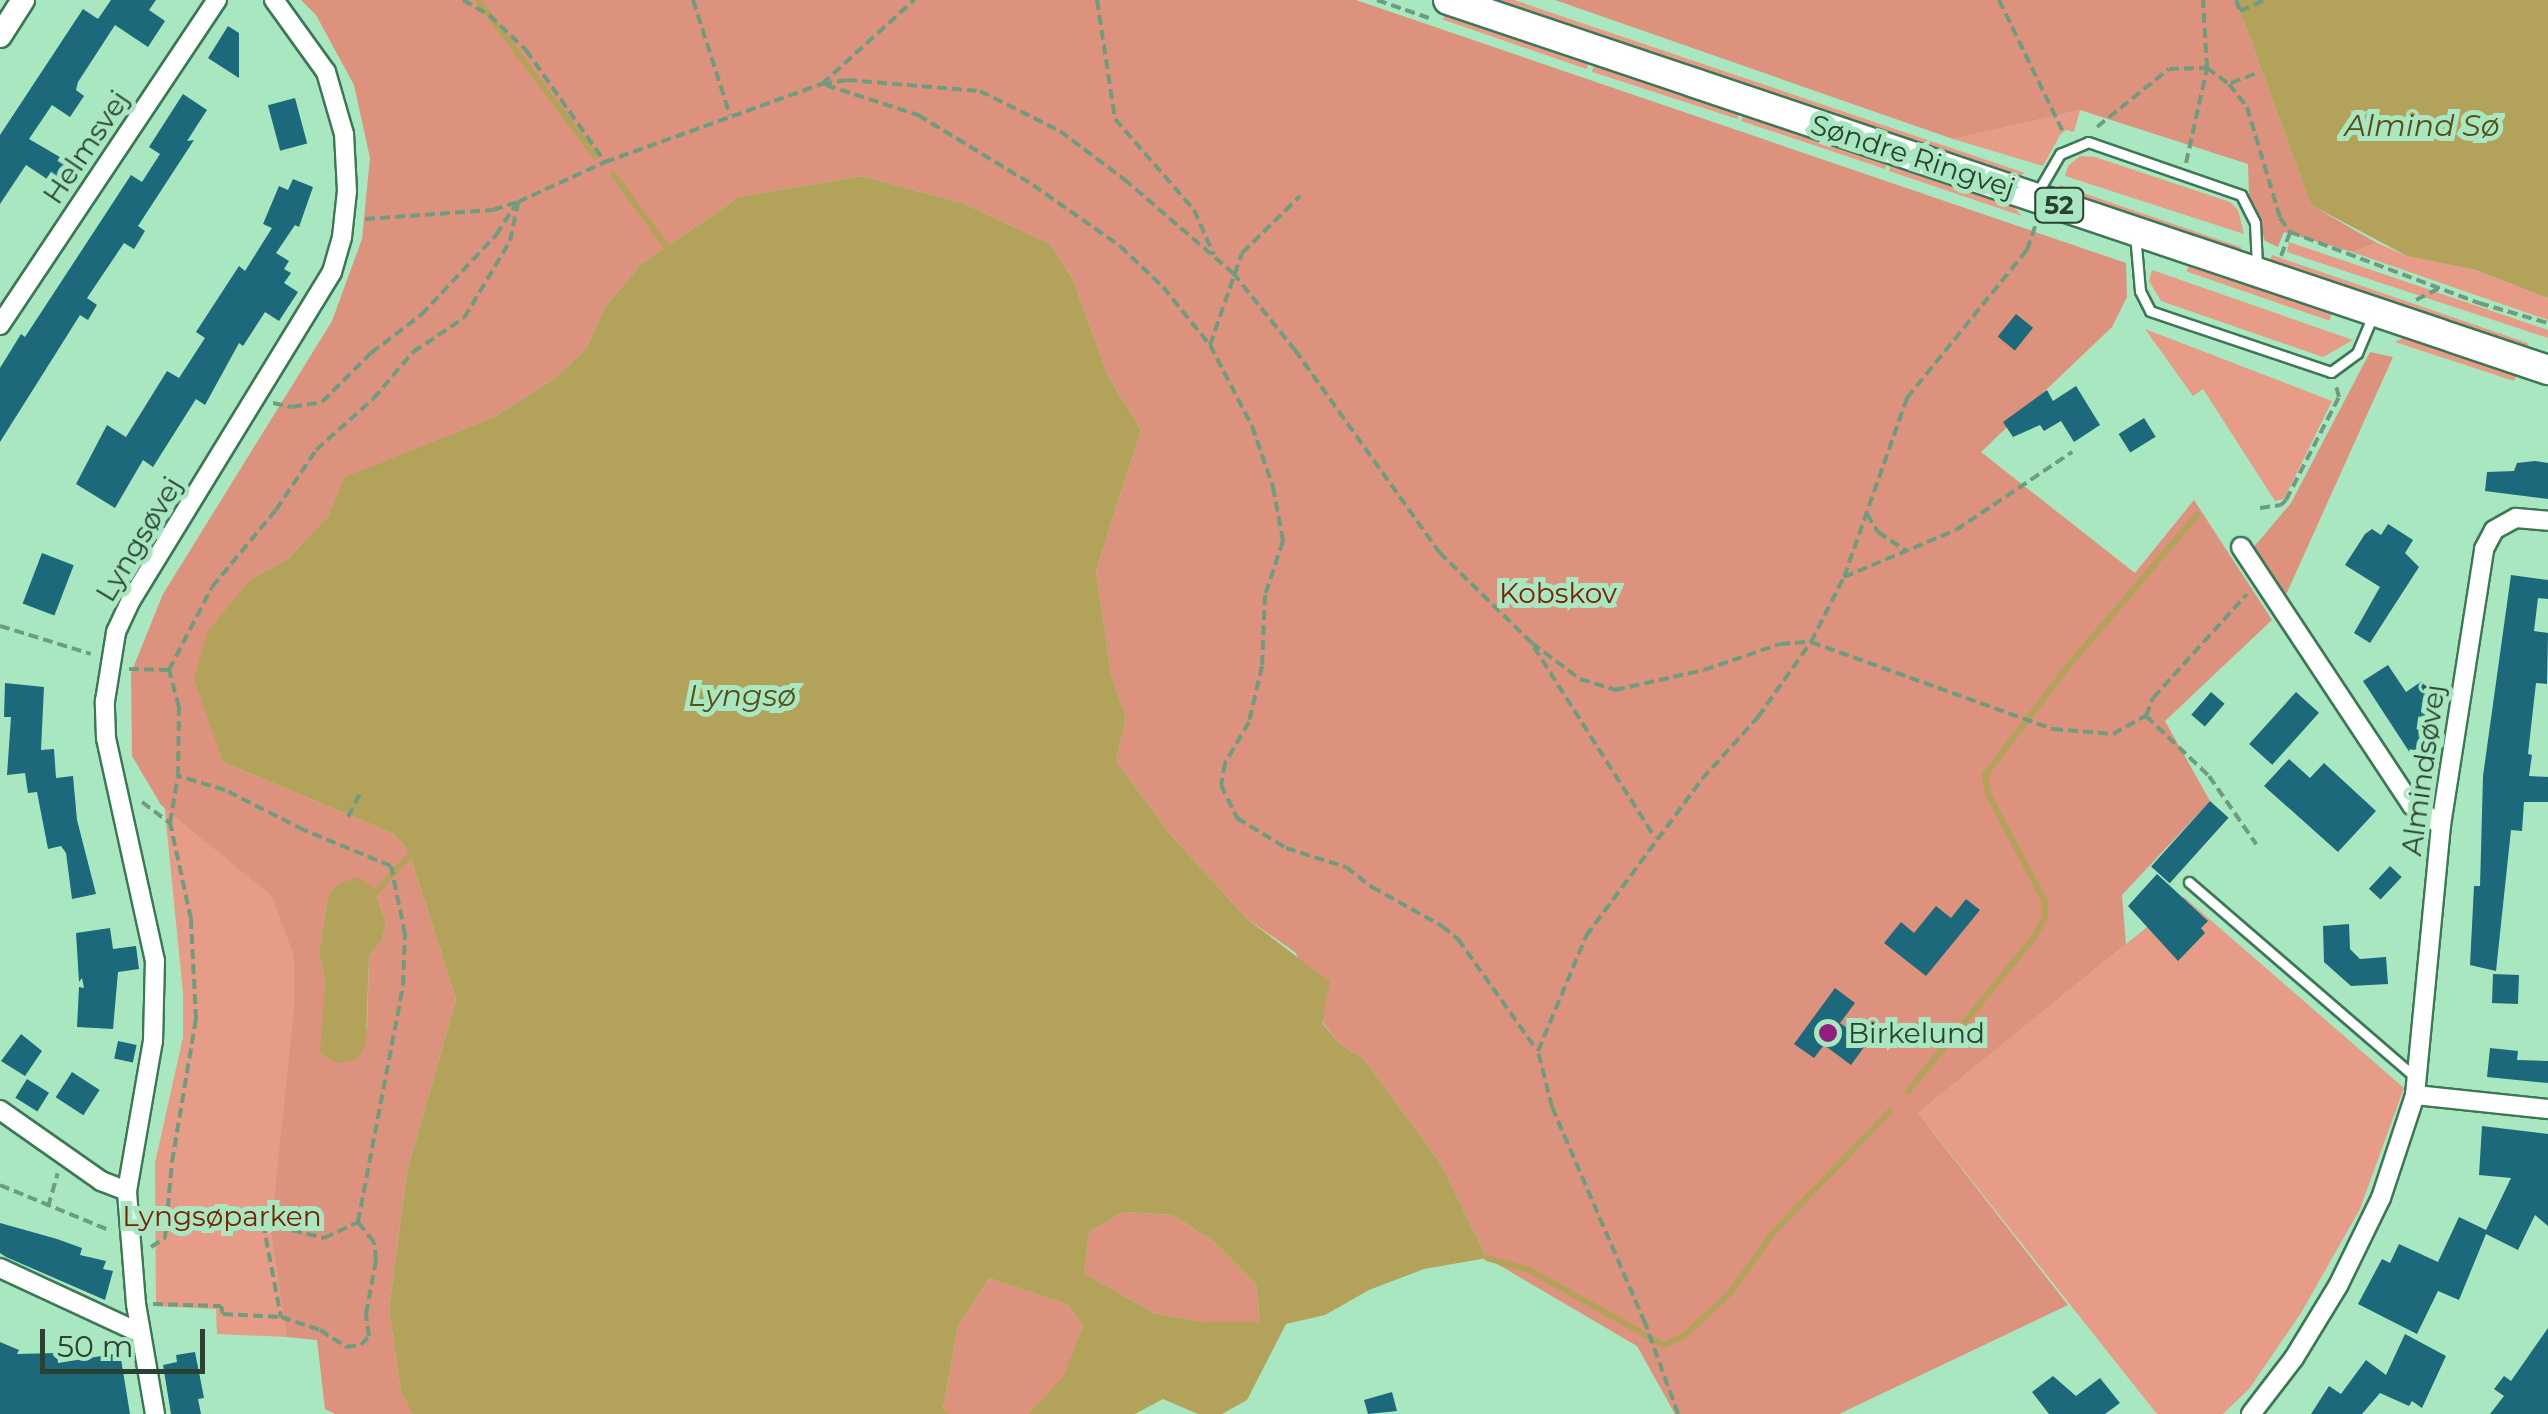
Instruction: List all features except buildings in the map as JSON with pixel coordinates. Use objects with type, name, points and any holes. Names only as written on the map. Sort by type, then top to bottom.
[{"type":"main road","name":"Søndre Ringvej","points":[[1448,0],[2548,370]]},
{"type":"street","points":[[0,36],[23,0]]},
{"type":"street","name":"Helmsvej","points":[[0,325],[217,0]]},
{"type":"street","name":"Lyngsøvej","points":[[155,1414],[136,1304],[126,1191],[153,1042],[155,960],[106,738],[109,665],[131,600],[332,272],[346,220],[344,134],[326,72],[288,13],[274,0]]},
{"type":"street","name":"Almindsøvej","points":[[2251,1414],[2294,1358],[2338,1286],[2381,1198],[2416,1086],[2441,825],[2484,549],[2494,530],[2516,518],[2548,520]]},
{"type":"street","points":[[2241,547],[2412,805],[2441,825]]},
{"type":"street","points":[[2416,1086],[2548,1109]]},
{"type":"street","points":[[1,1113],[101,1181],[126,1191]]},
{"type":"street","points":[[0,1268],[140,1333]]},
{"type":"lane","points":[[2040,198],[2060,154],[2071,146],[2088,142],[2184,172],[2227,188],[2249,207],[2255,222],[2258,273]]},
{"type":"lane","points":[[2135,232],[2140,292],[2150,311],[2331,372],[2357,353],[2375,312]]},
{"type":"lane","points":[[2189,882],[2416,1086]]},
{"type":"path","points":[[464,0],[489,15],[526,50],[605,162]]},
{"type":"path","points":[[694,0],[730,116]]},
{"type":"path","points":[[822,84],[914,0]]},
{"type":"path","points":[[1097,0],[1115,119],[1194,210],[1216,259]]},
{"type":"path","points":[[1999,0],[2071,146]]},
{"type":"path","points":[[2184,172],[2207,68],[2202,0]]},
{"type":"path","points":[[2236,0],[2240,11],[2265,0]]},
{"type":"path","points":[[2088,142],[2090,133],[2169,69],[2207,68],[2229,84],[2247,107],[2280,218],[2290,232],[2438,289],[2548,323]]},
{"type":"path","points":[[2229,84],[2259,72]]},
{"type":"path","points":[[346,220],[493,210],[605,162],[822,84],[847,80],[980,91],[1014,105],[1073,140],[1233,273],[1295,350],[1439,552],[1532,643],[1580,679],[1615,690],[1704,670],[1780,644],[1811,642],[2042,725],[2113,734],[2146,716],[2153,698],[2261,578]]},
{"type":"path","points":[[822,84],[918,115],[1033,185],[1120,246],[1162,287],[1210,345],[1252,426],[1273,487],[1283,541],[1263,608],[1262,666],[1249,722],[1225,763],[1222,785],[1229,802],[1237,818],[1261,836],[1346,867],[1458,938],[1538,1051],[1552,1107],[1645,1322],[1678,1414]]},
{"type":"path","points":[[1210,345],[1233,273],[1262,228],[1300,196]]},
{"type":"path","points":[[1538,1051],[1586,936],[1702,779],[1758,716],[1811,642],[1844,577],[1907,398],[2026,250],[2040,198]]},
{"type":"path","points":[[256,400],[292,406],[322,402],[372,353],[421,315],[496,236],[518,202]]},
{"type":"path","points":[[132,1248],[151,1247],[165,1238],[197,994],[191,919],[170,823],[178,776],[178,707],[169,670],[212,588],[276,510],[316,450],[373,398],[413,352],[464,318],[510,241],[518,202]]},
{"type":"path","points":[[2281,256],[2290,232]]},
{"type":"path","points":[[2413,301],[2438,289]]},
{"type":"path","points":[[2260,508],[2281,505],[2292,489],[2339,397],[2331,372]]},
{"type":"path","points":[[1844,577],[1956,530],[2072,452]]},
{"type":"path","points":[[1866,513],[1878,532],[1906,550]]},
{"type":"path","points":[[0,626],[109,665],[169,670]]},
{"type":"path","points":[[1532,643],[1656,840]]},
{"type":"path","points":[[2146,716],[2209,776],[2256,844]]},
{"type":"path","points":[[136,1304],[220,1306],[223,1314],[281,1317],[320,1330],[346,1347],[362,1345],[369,1336],[366,1314],[376,1260],[374,1242],[358,1222],[389,1040],[403,985],[406,934],[394,870],[224,790],[178,776]]},
{"type":"path","points":[[116,782],[170,823]]},
{"type":"path","points":[[348,817],[360,793]]},
{"type":"path","points":[[48,1207],[64,1154]]},
{"type":"path","points":[[0,1185],[113,1231]]},
{"type":"path","points":[[167,1218],[263,1223],[324,1238],[358,1222]]},
{"type":"path","points":[[263,1223],[281,1317]]},
{"type":"green space","name":"Kobskov","points":[[301,0],[1356,0],[2126,263],[2127,297],[2112,327],[1981,452],[2135,573],[2194,500],[2272,620],[2165,721],[2210,801],[2122,895],[2126,944],[1918,1113],[2068,1305],[1839,1414],[1675,1414],[1637,1346],[1487,1258],[1441,1164],[1364,1059],[1341,1045],[1322,1022],[1296,953],[1246,918],[1170,834],[1116,761],[1126,717],[1111,674],[1096,571],[1141,430],[1108,376],[1073,280],[1050,244],[965,204],[862,176],[739,197],[641,264],[605,307],[586,349],[554,379],[494,417],[346,477],[328,516],[288,559],[250,580],[223,762],[394,834],[409,852],[456,999],[407,1172],[389,1310],[401,1391],[412,1414],[335,1414],[325,1409],[317,1340],[287,1337],[271,1231],[294,1009],[294,956],[272,896],[161,805],[132,756],[131,673],[163,594],[332,321],[362,239],[370,158],[354,85],[316,15]],"holes":[[[374,889],[386,924],[382,940],[369,956],[367,1030],[322,1033],[325,978],[319,954],[328,896]]]},
{"type":"green space","points":[[1493,0],[1514,0],[2025,173],[2015,178]]},
{"type":"green space","points":[[1555,0],[2236,0],[2311,205],[2377,243],[2352,252],[2284,232],[2278,247],[2265,241],[2249,194],[2248,164],[2080,110],[1953,139]]},
{"type":"green space","points":[[1445,13],[1589,62],[1586,69],[1443,20]]},
{"type":"green space","points":[[1594,65],[1740,112],[1737,119],[1592,72]]},
{"type":"green space","points":[[2080,110],[2074,132],[2066,130],[2060,135],[2043,166],[1953,139]]},
{"type":"green space","points":[[1743,115],[1887,163],[1885,169],[1741,121]]},
{"type":"green space","points":[[2080,156],[2095,157],[2230,202],[2238,210],[2244,234],[2065,176],[2068,166]]},
{"type":"green space","points":[[1891,165],[2012,205],[2022,216],[1889,171]]},
{"type":"green space","points":[[2060,185],[2242,248],[2239,255],[2057,193]]},
{"type":"green space","points":[[2289,242],[2548,330],[2548,338],[2287,252]]},
{"type":"green space","points":[[2377,243],[2407,256],[2476,270],[2548,298],[2548,320],[2352,252]]},
{"type":"green space","points":[[2272,255],[2528,343],[2523,358],[2267,270]]},
{"type":"green space","points":[[2189,265],[2332,314],[2329,321],[2187,272]]},
{"type":"green space","points":[[2152,270],[2353,340],[2323,357],[2161,301],[2149,281]]},
{"type":"green space","points":[[2145,329],[2332,401],[2284,499],[2275,501],[2203,389],[2193,396]]},
{"type":"green space","points":[[2403,338],[2517,375],[2514,381],[2395,342]]},
{"type":"green space","points":[[2370,352],[2393,357],[2285,597],[2253,548],[2291,503]]},
{"type":"green space","name":"Lyngsøparken","points":[[164,802],[280,896],[299,952],[287,1337],[217,1334],[216,1309],[156,1306],[155,1163],[183,1037],[183,993]]},
{"type":"green space","points":[[2184,897],[2404,1088],[2360,1209],[2301,1313],[2249,1389],[2223,1414],[2157,1414],[1918,1113]]},
{"type":"green space","points":[[1123,1212],[1173,1215],[1214,1242],[1256,1284],[1260,1322],[1204,1322],[1154,1313],[1084,1273],[1089,1232]]},
{"type":"green space","points":[[989,1278],[1067,1304],[1083,1325],[1063,1378],[1028,1414],[950,1414],[943,1409],[958,1326]]},
{"type":"water","name":"Almind Sø","points":[[2236,0],[2548,0],[2548,298],[2476,270],[2407,256],[2311,205]]},
{"type":"water","name":"Lyngsø","points":[[862,176],[965,204],[1050,244],[1073,280],[1108,376],[1141,430],[1096,571],[1111,674],[1126,717],[1116,761],[1170,834],[1246,918],[1330,982],[1322,1023],[1341,1045],[1364,1059],[1441,1164],[1487,1258],[1424,1269],[1369,1290],[1325,1315],[1286,1324],[1247,1400],[1222,1414],[1198,1414],[1163,1399],[1135,1414],[1028,1414],[1063,1377],[1083,1325],[1067,1304],[989,1278],[958,1326],[943,1409],[950,1414],[412,1414],[401,1391],[389,1310],[407,1172],[456,999],[409,852],[394,834],[223,762],[194,678],[208,631],[250,580],[288,559],[328,516],[345,477],[494,417],[554,379],[586,349],[605,307],[641,264],[739,197]],"holes":[[[1123,1212],[1173,1215],[1214,1242],[1256,1284],[1260,1322],[1204,1322],[1154,1313],[1084,1273],[1089,1232]]]},
{"type":"water","points":[[358,877],[374,889],[386,924],[382,940],[369,956],[366,1044],[357,1059],[338,1063],[320,1053],[325,978],[319,954],[328,896],[338,884]]},
{"type":"waterway","points":[[478,0],[595,156]]},
{"type":"waterway","points":[[613,174],[666,246]]},
{"type":"waterway","points":[[1908,1091],[2033,939],[2045,917],[2044,900],[1988,794],[1985,775],[2065,670],[2197,515]]},
{"type":"waterway","points":[[375,893],[410,855]]},
{"type":"waterway","points":[[1487,1258],[1529,1270],[1664,1345],[1685,1335],[1730,1293],[1773,1233],[1889,1112]]},
{"type":"place","name":"Birkelund","points":[[1828,1033]]}]
